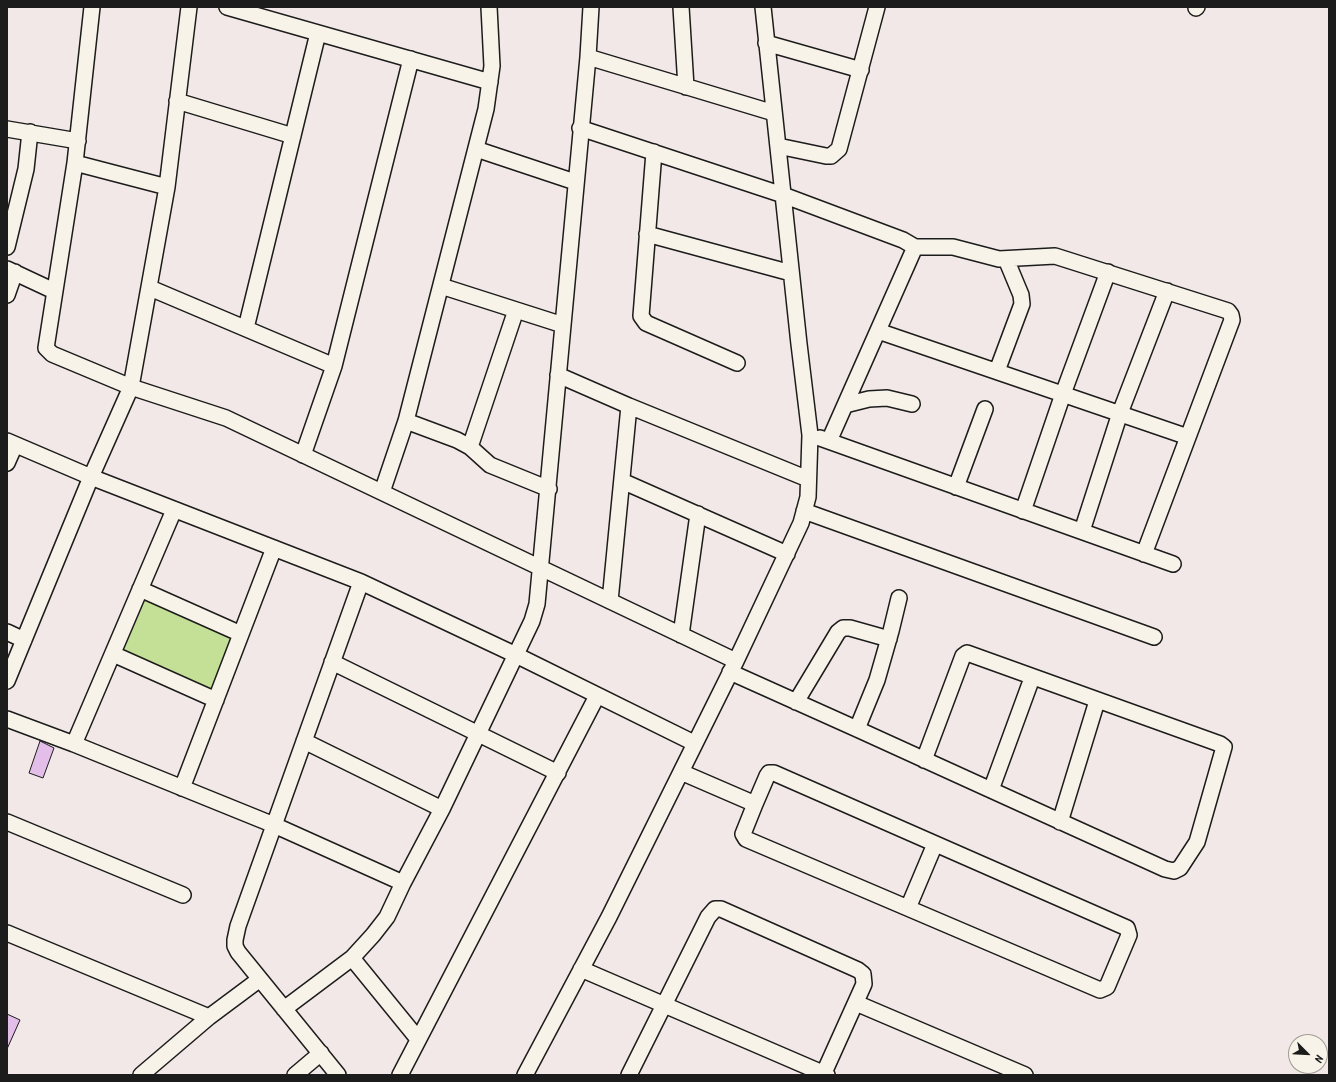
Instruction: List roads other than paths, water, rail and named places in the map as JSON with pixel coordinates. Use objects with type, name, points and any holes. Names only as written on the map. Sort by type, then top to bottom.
[{"type":"street","points":[[92,7],[75,163],[46,343],[48,352],[131,387],[226,418],[681,635],[733,667],[796,702],[857,729],[924,760],[1060,822],[1165,869],[1174,871],[1180,868],[1190,854],[1202,830],[1224,747],[1220,744],[1032,678],[967,653],[965,654],[924,760]]},
{"type":"street","points":[[7,681],[91,477],[131,387],[167,187],[189,7]]},
{"type":"street","points":[[227,7],[490,82]]},
{"type":"street","points":[[382,492],[406,421],[476,149],[492,66],[489,7]]},
{"type":"street","points":[[284,1009],[352,958],[380,927],[442,809],[535,615],[542,568],[575,182],[588,57],[591,7]]},
{"type":"street","points":[[681,7],[686,87]]},
{"type":"street","points":[[525,1075],[581,970],[681,772],[694,742],[733,667],[801,523],[808,497],[810,435],[791,273],[763,7]]},
{"type":"street","points":[[778,146],[826,156],[836,154],[839,149],[878,7]]},
{"type":"street","points":[[246,328],[318,33]]},
{"type":"street","points":[[766,43],[861,70]]},
{"type":"street","points":[[588,57],[774,113]]},
{"type":"street","points":[[303,455],[334,366],[411,59]]},
{"type":"street","points":[[177,101],[293,136]]},
{"type":"street","points":[[580,128],[783,195],[903,240],[916,247],[953,247],[1006,259],[1055,256],[1228,311],[1232,320],[1144,554]]},
{"type":"street","points":[[7,129],[78,141]]},
{"type":"street","points":[[7,247],[26,169],[30,132]]},
{"type":"street","points":[[476,149],[575,182]]},
{"type":"street","points":[[654,152],[641,316],[643,321],[737,363]]},
{"type":"street","points":[[75,163],[167,187]]},
{"type":"street","points":[[647,234],[791,273]]},
{"type":"street","points":[[829,441],[916,247]]},
{"type":"street","points":[[997,371],[1022,304],[1021,295],[1006,259]]},
{"type":"street","points":[[7,295],[11,270],[54,291]]},
{"type":"street","points":[[1023,511],[1063,394],[1108,272]]},
{"type":"street","points":[[441,286],[563,325]]},
{"type":"street","points":[[150,288],[334,366]]},
{"type":"street","points":[[1082,531],[1120,413],[1167,292]]},
{"type":"street","points":[[470,447],[516,310]]},
{"type":"street","points":[[878,331],[1188,437]]},
{"type":"street","points":[[558,375],[629,406],[808,479]]},
{"type":"street","points":[[845,405],[869,399],[887,398],[912,404]]},
{"type":"street","points":[[610,601],[629,406]]},
{"type":"street","points":[[956,487],[985,409]]},
{"type":"street","points":[[406,421],[458,440],[470,447],[490,465],[548,489]]},
{"type":"street","points":[[810,435],[1173,564]]},
{"type":"street","points":[[7,463],[11,443],[174,510],[361,582],[516,655],[597,696],[694,742]]},
{"type":"street","points":[[622,481],[787,554]]},
{"type":"street","points":[[74,744],[174,510]]},
{"type":"street","points":[[804,511],[1154,637]]},
{"type":"street","points":[[681,635],[698,514]]},
{"type":"street","points":[[182,788],[274,548]]},
{"type":"street","points":[[338,1075],[238,952],[235,946],[235,940],[238,926],[361,582]]},
{"type":"street","points":[[140,589],[241,634]]},
{"type":"street","points":[[857,729],[877,680],[899,598]]},
{"type":"street","points":[[796,702],[838,632],[843,628],[850,628],[889,639]]},
{"type":"street","points":[[7,632],[24,640]]},
{"type":"street","points":[[113,654],[216,700]]},
{"type":"street","points":[[332,662],[558,773]]},
{"type":"street","points":[[990,790],[1032,678]]},
{"type":"street","points":[[400,1075],[597,696]]},
{"type":"street","points":[[1060,822],[1098,701]]},
{"type":"street","points":[[7,719],[74,744],[274,826],[403,883]]},
{"type":"street","points":[[304,741],[442,809]]},
{"type":"street","points":[[681,772],[755,804]]},
{"type":"street","points":[[769,773],[774,773],[1127,928],[1129,935],[1107,987],[1100,990],[746,839],[743,834],[755,804],[767,776],[769,773]]},
{"type":"street","points":[[7,822],[183,895]]},
{"type":"street","points":[[908,908],[935,844]]},
{"type":"street","points":[[581,970],[663,1005],[825,1075],[864,984],[863,974],[858,970],[721,909],[715,909],[708,917],[663,1005],[629,1075]]},
{"type":"street","points":[[8,935],[210,1017]]},
{"type":"street","points":[[352,958],[418,1039]]},
{"type":"street","points":[[141,1075],[210,1017],[260,979]]},
{"type":"street","points":[[856,1003],[1025,1075]]},
{"type":"street","points":[[295,1075],[320,1053]]}]
